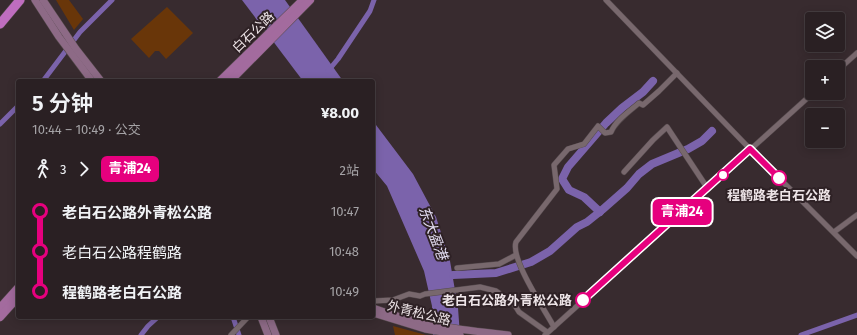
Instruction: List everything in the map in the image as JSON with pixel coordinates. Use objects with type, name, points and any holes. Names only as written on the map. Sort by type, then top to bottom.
[{"type":"highway","points":[[0,14],[12,0]]},
{"type":"highway","points":[[0,24],[20,0]]},
{"type":"main road","points":[[35,0],[72,49],[91,79]]},
{"type":"main road","points":[[43,0],[61,34]]},
{"type":"main road","name":"白石公路","points":[[297,10],[303,0]]},
{"type":"main road","name":"白石公路","points":[[232,79],[263,44],[297,10],[310,0]]},
{"type":"main road","name":"白石公路","points":[[222,79],[263,44]]},
{"type":"main road","points":[[72,49],[99,79]]},
{"type":"main road","points":[[0,308],[16,290]]},
{"type":"main road","points":[[0,317],[16,299]]},
{"type":"main road","name":"外青松公路","points":[[375,309],[425,327],[508,335]]},
{"type":"main road","name":"外青松公路","points":[[375,314],[460,335]]},
{"type":"main road","points":[[262,319],[268,335]]},
{"type":"main road","points":[[270,319],[276,335]]},
{"type":"street","points":[[606,0],[750,149],[857,256]]},
{"type":"street","points":[[845,64],[857,53]]},
{"type":"street","points":[[554,326],[522,270],[514,247],[516,242],[557,190],[554,165],[568,149],[584,144],[598,126],[606,133],[611,132],[613,126],[639,103],[643,105],[649,101],[677,73]]},
{"type":"street","points":[[375,301],[393,300],[409,294],[420,296],[457,289],[480,287],[496,292],[506,298],[504,302],[514,304],[519,312],[529,318],[546,334],[805,100]]},
{"type":"street","points":[[624,172],[653,140],[668,127],[708,188]]},
{"type":"street","points":[[834,232],[857,215]]},
{"type":"street","points":[[457,268],[499,264],[517,257]]},
{"type":"street","points":[[233,333],[246,319]]},
{"type":"shaded area","points":[[56,0],[69,0],[83,19],[74,30]]},
{"type":"shaded area","points":[[167,7],[193,33],[166,59],[159,51],[155,51],[149,58],[131,39]]},
{"type":"shaded area","points":[[393,326],[426,335],[395,335]]},
{"type":"water","points":[[242,0],[285,0],[342,79],[301,79]]},
{"type":"water","name":"东大盈港","points":[[375,124],[413,174],[436,217],[450,261],[458,308],[460,335],[433,335],[432,306],[424,271],[387,186],[375,171]]},
{"type":"waterway","points":[[45,79],[80,32],[112,0]]},
{"type":"waterway","points":[[328,71],[338,59],[370,11],[374,0]]},
{"type":"waterway","points":[[600,212],[584,197],[569,190],[562,179],[568,167],[606,123],[622,108],[643,92],[653,81]]},
{"type":"waterway","points":[[0,124],[16,108]]},
{"type":"waterway","points":[[453,275],[496,273],[531,262],[550,251],[577,227],[587,222],[602,210],[627,188],[639,174],[652,164],[688,149],[702,141],[712,131]]},
{"type":"waterway","points":[[801,335],[857,315]]},
{"type":"waterway","points":[[141,335],[156,319]]},
{"type":"waterway","points":[[234,319],[239,335]]},
{"type":"bus line","name":"青浦24","points":[[583,300],[750,149],[779,178]]},
{"type":"place","name":"程鹤路老白石公路","points":[[779,178]]},
{"type":"place","name":"老白石公路外青松公路","points":[[583,300]]}]
